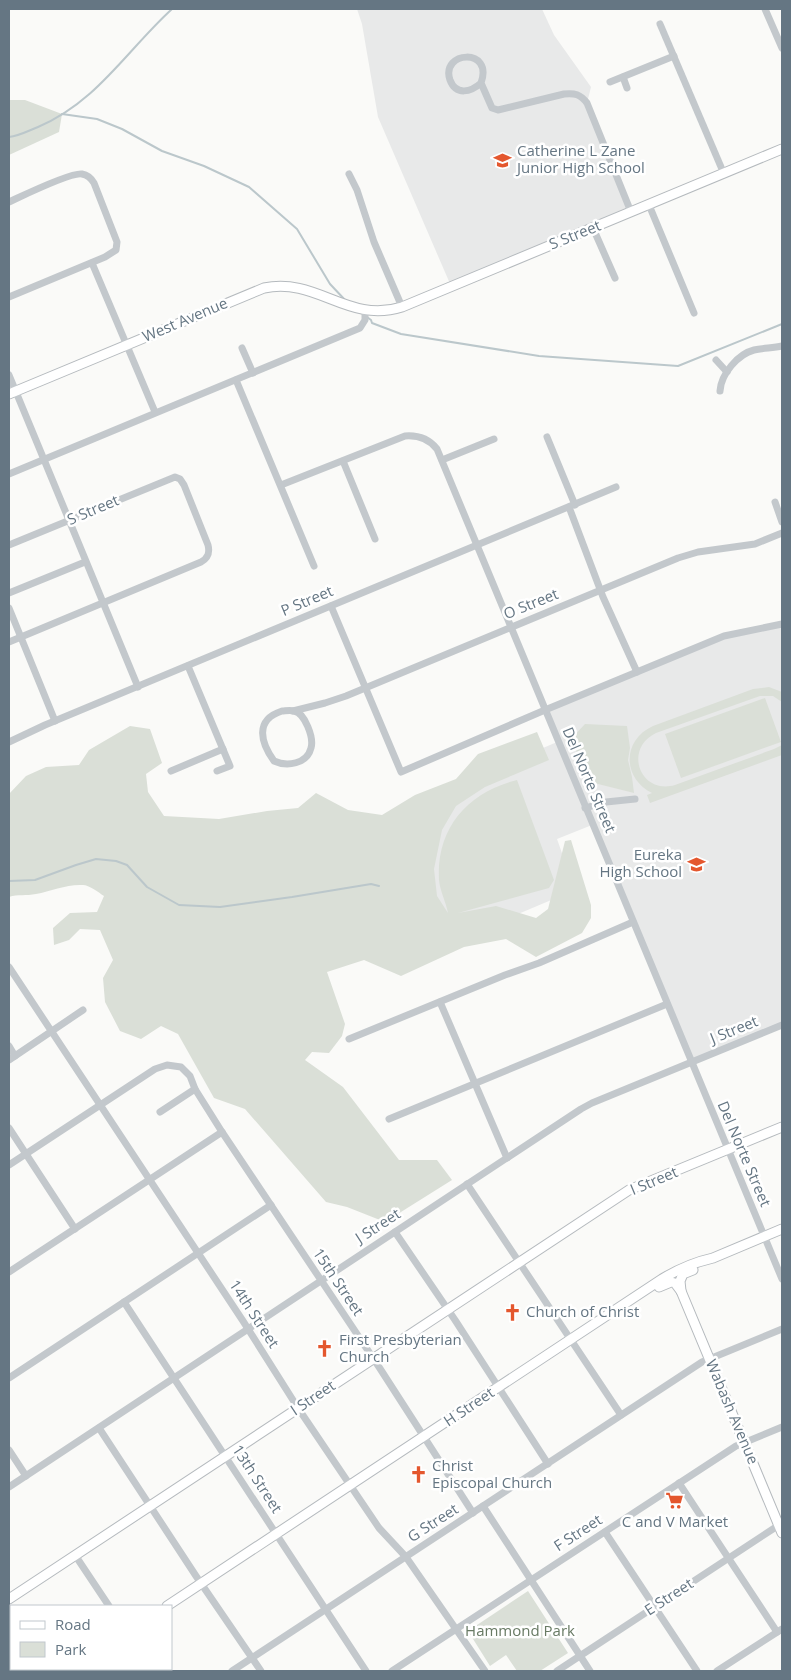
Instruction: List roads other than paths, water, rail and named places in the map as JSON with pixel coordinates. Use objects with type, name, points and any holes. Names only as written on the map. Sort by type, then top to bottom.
[{"type":"main road","name":"S Street","points":[[365,310],[390,310],[402,307],[782,149]]},
{"type":"main road","name":"West Avenue","points":[[12,392],[264,288],[276,286],[306,289],[348,306],[365,310]]},
{"type":"main road","name":"I Street","points":[[9,1599],[629,1190],[782,1127]]},
{"type":"main road","name":"H Street","points":[[169,1605],[631,1301],[638,1294],[674,1272],[782,1229]]},
{"type":"main road","name":"Wabash Avenue","points":[[713,1258],[705,1265],[683,1274],[680,1281],[681,1291],[781,1527]]},
{"type":"main road","points":[[631,1301],[641,1299],[664,1284],[671,1282],[675,1283],[681,1291]]},
{"type":"street","points":[[766,9],[782,48]]},
{"type":"street","points":[[660,24],[724,174]]},
{"type":"street","points":[[481,83],[473,90],[465,92],[455,88],[450,82],[448,74],[452,63],[458,58],[466,56],[478,61],[483,68],[484,76],[481,83],[492,108],[498,110],[574,93],[581,96],[587,103],[631,212]]},
{"type":"street","points":[[610,82],[674,56]]},
{"type":"street","points":[[622,77],[627,88]]},
{"type":"street","points":[[9,202],[72,175],[84,174],[92,179],[94,183],[116,236],[117,246],[116,250],[92,263],[9,297]]},
{"type":"street","points":[[349,174],[357,190],[374,242],[402,307]]},
{"type":"street","points":[[648,205],[694,313]]},
{"type":"street","points":[[593,228],[615,278]]},
{"type":"street","points":[[92,263],[155,412]]},
{"type":"street","points":[[9,474],[360,328],[365,320],[365,310]]},
{"type":"street","points":[[720,391],[720,384],[738,359],[753,350],[782,346]]},
{"type":"street","points":[[242,348],[253,373]]},
{"type":"street","points":[[716,360],[727,372]]},
{"type":"street","points":[[9,375],[12,392],[43,460],[138,686]]},
{"type":"street","points":[[236,380],[314,566]]},
{"type":"street","name":"Del Norte Street","points":[[343,461],[398,438],[412,436],[419,437],[433,444],[442,460],[544,710],[782,1279]]},
{"type":"street","points":[[547,437],[600,590],[637,672]]},
{"type":"street","points":[[442,460],[494,438]]},
{"type":"street","points":[[280,485],[343,461],[376,539]]},
{"type":"street","name":"S Street","points":[[9,545],[170,478],[181,480],[208,545],[209,555],[201,562],[102,602]]},
{"type":"street","name":"P Street","points":[[9,742],[138,686],[616,487]]},
{"type":"street","points":[[775,502],[782,522]]},
{"type":"street","name":"O Street","points":[[293,710],[325,703],[365,688],[684,556],[755,544],[782,533]]},
{"type":"street","points":[[9,593],[85,562]]},
{"type":"street","points":[[9,642],[102,602]]},
{"type":"street","points":[[332,606],[401,772],[544,710],[724,636],[782,624]]},
{"type":"street","points":[[9,608],[56,721]]},
{"type":"street","points":[[188,666],[230,766],[217,771]]},
{"type":"street","points":[[293,710],[299,713],[304,720],[310,735],[311,748],[309,754],[303,760],[292,764],[284,764],[274,761],[272,758],[265,744],[262,728],[271,716],[282,711],[293,710]]},
{"type":"street","points":[[171,771],[223,749]]},
{"type":"street","points":[[585,808],[606,802],[635,799]]},
{"type":"street","points":[[349,1039],[539,963],[633,922]]},
{"type":"street","name":"14th Street","points":[[9,967],[199,1253],[298,1408],[378,1528],[406,1557],[485,1671]]},
{"type":"street","points":[[440,1002],[507,1158]]},
{"type":"street","points":[[389,1119],[667,1004]]},
{"type":"street","points":[[9,1046],[12,1058],[82,1010]]},
{"type":"street","name":"J Street","points":[[9,1487],[592,1103],[782,1026]]},
{"type":"street","name":"15th Street","points":[[100,1105],[155,1069],[167,1065],[181,1066],[190,1076],[194,1088],[222,1132],[373,1358],[473,1513]]},
{"type":"street","points":[[160,1112],[194,1088]]},
{"type":"street","points":[[9,1165],[100,1105]]},
{"type":"street","points":[[9,1128],[75,1229]]},
{"type":"street","points":[[9,1272],[222,1132]]},
{"type":"street","points":[[468,1184],[621,1415]]},
{"type":"street","points":[[9,1378],[271,1205]]},
{"type":"street","points":[[395,1232],[548,1464]]},
{"type":"street","name":"13th Street","points":[[124,1302],[366,1671]]},
{"type":"street","name":"G Street","points":[[232,1671],[702,1362],[782,1329]]},
{"type":"street","name":"F Street","points":[[392,1671],[736,1446],[782,1426]]},
{"type":"street","points":[[99,1428],[201,1584],[261,1671]]},
{"type":"street","points":[[9,1450],[26,1476]]},
{"type":"street","points":[[679,1483],[728,1558],[780,1630],[717,1671]]},
{"type":"street","points":[[483,1506],[590,1671]]},
{"type":"street","name":"E Street","points":[[557,1671],[728,1558],[781,1527]]},
{"type":"street","points":[[605,1532],[697,1671]]},
{"type":"street","points":[[75,1555],[108,1605]]},
{"type":"waterway","points":[[9,137],[38,127],[78,104],[110,74],[172,9]]},
{"type":"waterway","points":[[62,114],[97,119],[122,129],[162,151],[204,166],[249,187],[297,229],[330,284],[346,301]]},
{"type":"waterway","points":[[367,317],[372,323],[401,334],[539,356],[678,366],[782,324]]},
{"type":"waterway","points":[[9,881],[35,880],[96,859],[116,861],[127,865],[147,887],[179,905],[220,907],[371,884],[379,886]]},
{"type":"place","name":"Catherine L Zane Junior High School","points":[[503,160]]},
{"type":"place","name":"Eureka High School","points":[[696,864]]},
{"type":"place","name":"Church of Christ","points":[[512,1312]]},
{"type":"place","name":"First Presbyterian Church","points":[[325,1349]]},
{"type":"place","name":"Christ Episcopal Church","points":[[418,1475]]},
{"type":"place","name":"C and V Market","points":[[675,1501]]},
{"type":"park label","name":"Hammond Park","points":[[520,1631]]}]
